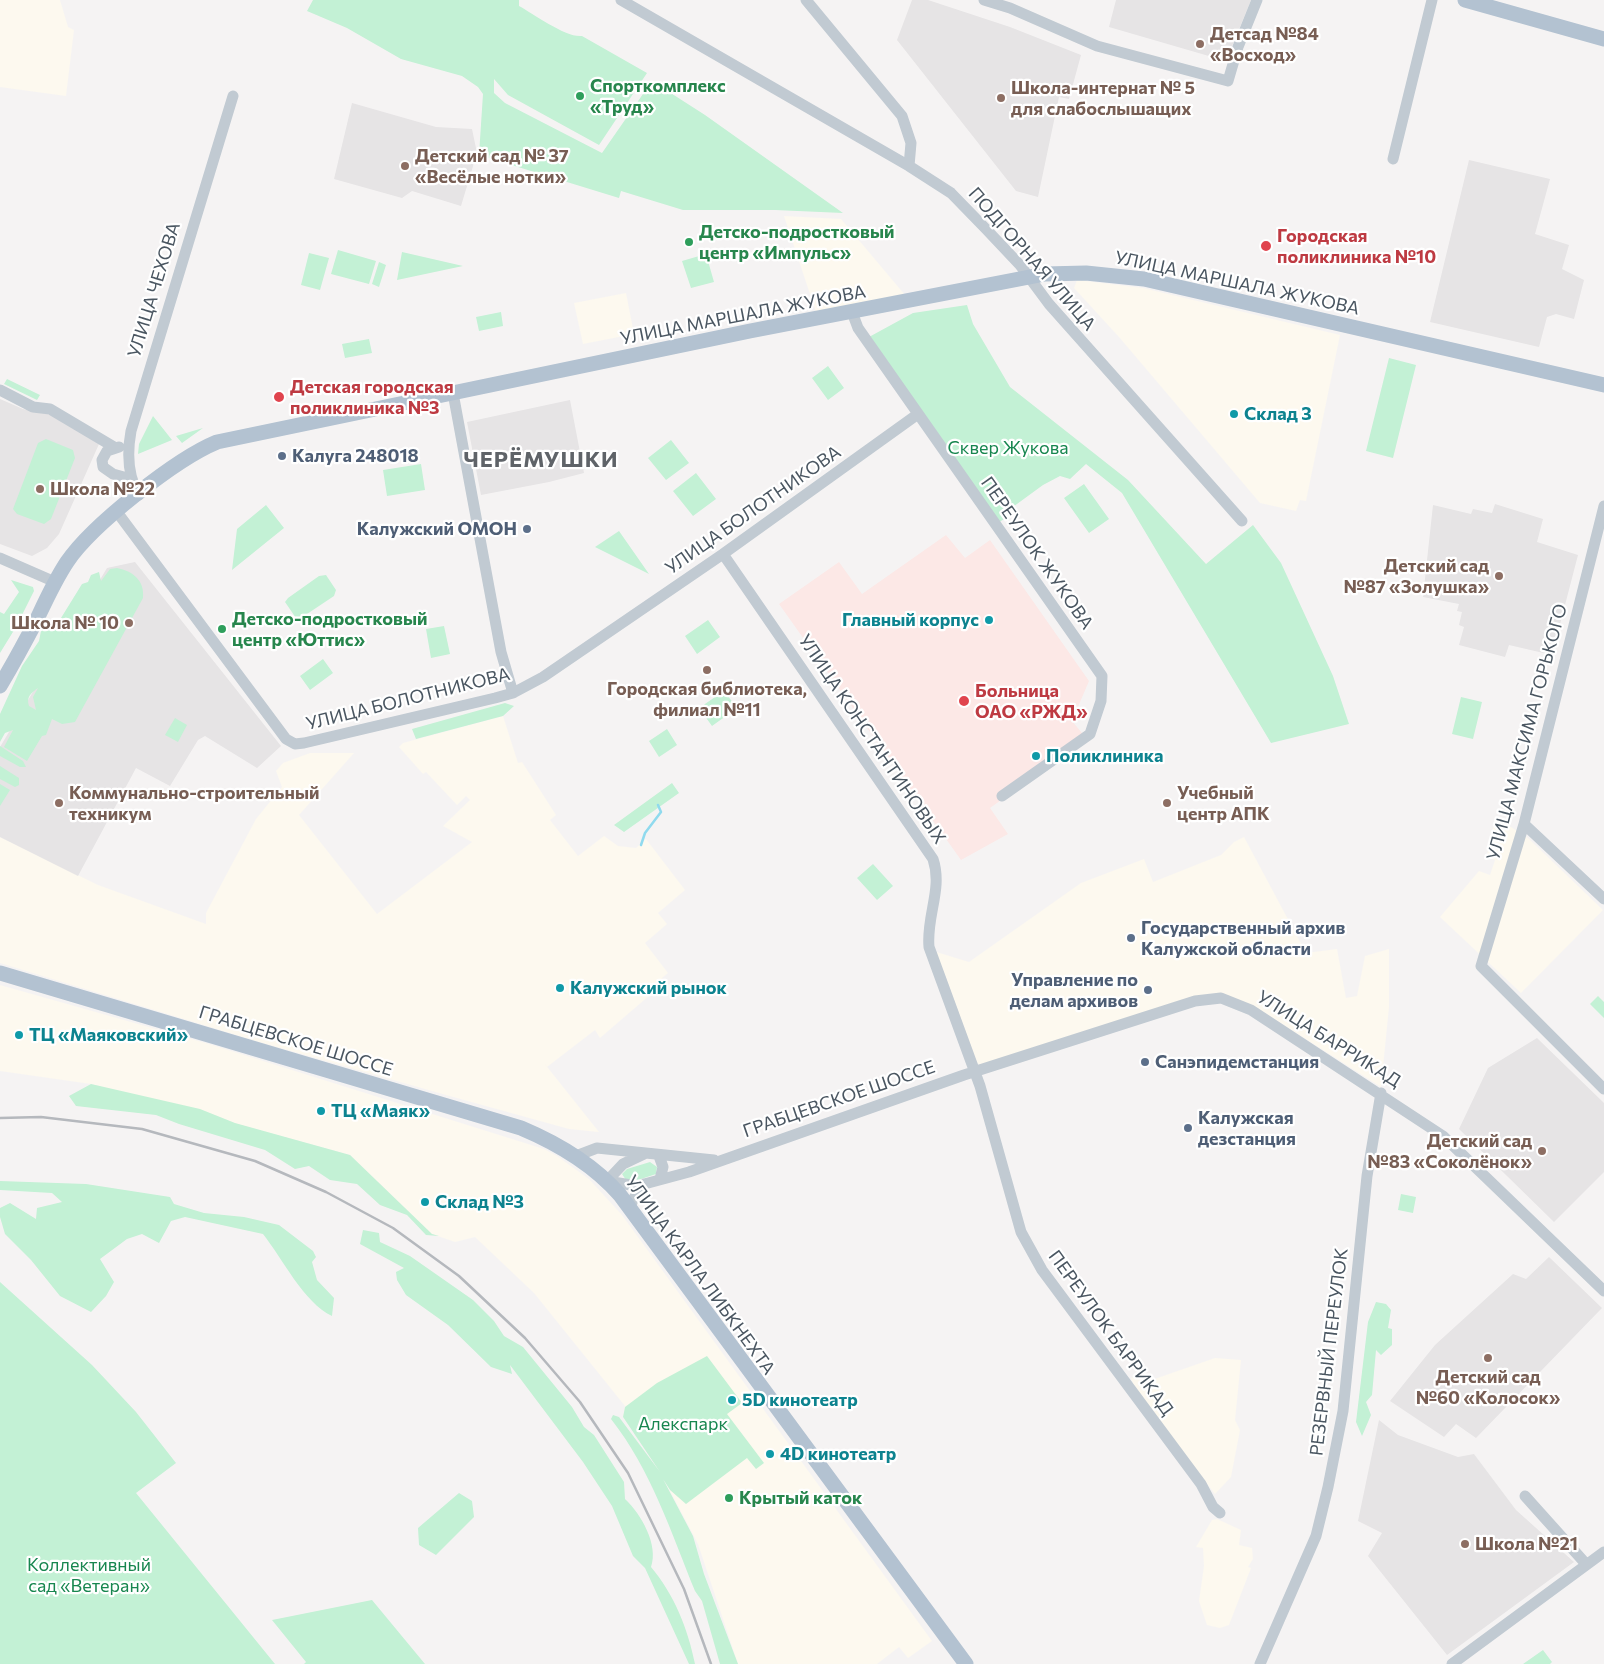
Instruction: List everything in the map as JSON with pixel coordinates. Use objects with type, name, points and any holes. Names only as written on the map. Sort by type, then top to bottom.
[{"type":"main road","points":[[1465,0],[1604,39]]},
{"type":"main road","name":"УЛИЦА МАРШАЛА ЖУКОВА","points":[[0,686],[55,582],[81,544],[116,512],[203,448],[224,440],[750,331],[1029,277],[1045,274],[1086,273],[1144,279],[1604,385]]},
{"type":"main road","name":"ГРАБЦЕВСКОЕ ШОССЕ","points":[[0,973],[521,1128],[547,1139],[576,1156]]},
{"type":"main road","name":"УЛИЦА КАРЛА ЛИБКНЕХТА","points":[[576,1156],[607,1181],[629,1209],[966,1664]]},
{"type":"street","name":"ПОДГОРНАЯ УЛИЦА","points":[[621,0],[909,166],[951,193],[1029,277],[1049,304],[1242,521]]},
{"type":"street","points":[[806,0],[902,116],[910,144],[909,166]]},
{"type":"street","points":[[984,0],[1010,8],[1108,49],[1228,81],[1238,47],[1257,0]]},
{"type":"street","points":[[1393,159],[1432,0]]},
{"type":"street","name":"УЛИЦА ЧЕХОВА","points":[[139,494],[131,479],[128,447],[151,358],[233,96]]},
{"type":"street","name":"ПЕРЕУЛОК ЖУКОВА","points":[[852,312],[858,328],[1102,676],[1101,701],[1090,734],[1002,796]]},
{"type":"street","points":[[0,390],[33,407],[50,409],[114,447]]},
{"type":"street","points":[[453,393],[501,652],[513,693]]},
{"type":"street","name":"УЛИЦА БОЛОТНИКОВА","points":[[116,512],[286,739],[295,744],[399,722],[513,693],[542,677],[723,554],[918,414]]},
{"type":"street","points":[[128,447],[114,447],[107,451],[102,460],[103,467],[113,474],[131,479]]},
{"type":"street","name":"УЛИЦА МАКСИМА ГОРЬКОГО","points":[[1604,506],[1524,824],[1481,966],[1604,1089]]},
{"type":"street","name":"УЛИЦА КОНСТАНТИНОВЫХ","points":[[723,554],[933,859],[938,878],[928,936],[929,947],[974,1072]]},
{"type":"street","points":[[0,558],[55,582]]},
{"type":"street","points":[[1524,824],[1604,899]]},
{"type":"street","name":"УЛИЦА БАРРИКАД","points":[[974,1072],[1195,1001],[1221,998],[1251,1010],[1380,1093],[1450,1142],[1604,1291]]},
{"type":"street","name":"ГРАБЦЕВСКОЕ ШОССЕ","points":[[607,1181],[637,1186],[689,1172],[974,1072]]},
{"type":"street","name":"ПЕРЕУЛОК БАРРИКАД","points":[[974,1072],[1021,1232],[1042,1270],[1201,1484],[1213,1507],[1220,1513]]},
{"type":"street","name":"РЕЗЕРВНЫЙ ПЕРЕУЛОК","points":[[1260,1664],[1316,1536],[1328,1487],[1343,1411],[1367,1176],[1380,1093]]},
{"type":"street","name":"ГРАБЦЕВСКОЕ ШОССЕ","points":[[576,1156],[597,1148],[716,1161]]},
{"type":"street","points":[[607,1181],[623,1164],[644,1154]]},
{"type":"street","points":[[658,1156],[663,1167],[660,1179]]},
{"type":"street","points":[[629,1209],[644,1184]]},
{"type":"street","points":[[1525,1496],[1586,1564]]},
{"type":"street","points":[[1452,1664],[1604,1552]]},
{"type":"shaded area","points":[[0,0],[60,0],[68,27],[74,30],[66,96],[0,87]]},
{"type":"shaded area","name":"Школа-интернат № 5 для слабослышащих","points":[[912,0],[928,0],[1010,27],[1081,55],[1069,99],[1059,97],[1038,197],[1016,191],[897,40]]},
{"type":"shaded area","name":"Детсад №84 «Восход»","points":[[1116,0],[1251,0],[1226,61],[1109,27]]},
{"type":"shaded area","name":"Детский сад № 37 «Весёлые нотки»","points":[[352,103],[436,127],[472,129],[477,153],[461,206],[412,191],[402,198],[334,179]]},
{"type":"shaded area","points":[[1469,160],[1550,179],[1535,234],[1569,245],[1562,269],[1584,280],[1574,319],[1556,314],[1547,317],[1539,347],[1430,322]]},
{"type":"shaded area","points":[[784,216],[841,219],[905,295],[816,312]]},
{"type":"shaded area","points":[[1077,280],[1143,288],[1340,335],[1306,501],[1300,500],[1296,511],[1260,503],[1119,337],[1074,288]]},
{"type":"shaded area","points":[[626,293],[634,334],[583,344],[574,303]]},
{"type":"shaded area","name":"Школа №22","points":[[0,399],[23,409],[52,415],[99,444],[59,534],[47,548],[32,556],[0,544]]},
{"type":"shaded area","points":[[570,400],[584,473],[481,495],[467,422]]},
{"type":"shaded area","name":"Детский сад №87 «Золушка»","points":[[1495,504],[1543,519],[1537,542],[1578,555],[1552,655],[1509,645],[1505,657],[1459,645],[1464,627],[1459,625],[1462,612],[1457,611],[1459,604],[1423,597],[1433,505],[1471,514],[1473,509],[1492,513]]},
{"type":"shaded area","name":"Больница ОАО «РЖД»","points":[[946,535],[965,558],[990,540],[1089,681],[1072,721],[1087,739],[990,808],[1008,834],[961,860],[779,604],[839,562],[862,594]]},
{"type":"shaded area","name":"Школа № 10","points":[[135,562],[281,746],[257,768],[205,736],[198,740],[170,786],[136,768],[78,876],[0,837],[0,747],[107,568]]},
{"type":"shaded area","points":[[503,716],[518,763],[522,762],[556,815],[550,820],[578,856],[604,836],[618,846],[636,848],[646,839],[685,890],[658,913],[667,924],[645,943],[668,973],[662,978],[665,982],[600,1038],[595,1030],[547,1067],[599,1132],[569,1129],[446,1095],[256,1041],[0,963],[0,837],[98,885],[206,924],[206,913],[256,819],[282,787],[276,771],[283,763],[310,753],[354,753],[299,815],[377,914],[472,842],[443,826],[470,800],[466,796],[457,805],[426,772],[423,774],[399,747],[403,743]]},
{"type":"shaded area","points":[[1495,822],[1511,827],[1528,838],[1603,910],[1521,993],[1440,917],[1479,871],[1490,875],[1495,860],[1486,857],[1495,832],[1492,831]]},
{"type":"shaded area","points":[[1244,837],[1306,953],[1337,949],[1346,998],[1357,996],[1365,956],[1389,949],[1389,1007],[1381,1087],[1254,1006],[1224,994],[981,1065],[977,1063],[945,975],[933,951],[969,962],[1081,883],[1144,859],[1153,882],[1221,855],[1234,842]]},
{"type":"shaded area","points":[[0,985],[209,1044],[544,1149],[557,1156],[589,1179],[622,1215],[932,1641],[908,1658],[899,1647],[877,1664],[738,1664],[698,1544],[657,1466],[623,1417],[625,1406],[534,1293],[475,1237],[455,1242],[432,1234],[350,1155],[91,1084],[0,1071]]},
{"type":"shaded area","name":"Детский сад №83 «Соколёнок»","points":[[1537,1038],[1604,1103],[1604,1172],[1554,1222],[1459,1129],[1488,1068]]},
{"type":"shaded area","name":"Детский сад №60 «Колосок»","points":[[1549,1257],[1602,1308],[1476,1438],[1456,1424],[1444,1437],[1390,1401],[1435,1345],[1513,1274],[1526,1279]]},
{"type":"shaded area","points":[[1215,1358],[1241,1360],[1235,1420],[1240,1430],[1231,1477],[1215,1494],[1136,1392],[1131,1378],[1143,1374],[1146,1382]]},
{"type":"shaded area","name":"Школа №21","points":[[1379,1420],[1398,1435],[1458,1457],[1474,1454],[1516,1510],[1574,1562],[1447,1655],[1368,1556],[1382,1533],[1358,1521]]},
{"type":"shaded area","points":[[1217,1519],[1241,1530],[1239,1545],[1252,1548],[1253,1559],[1248,1567],[1251,1568],[1229,1625],[1220,1628],[1207,1625],[1199,1601],[1204,1566],[1203,1548],[1196,1547],[1212,1520]]},
{"type":"green space","points":[[313,0],[519,0],[519,6],[550,25],[575,36],[582,36],[647,73],[599,145],[508,95],[494,79],[494,93],[505,103],[602,153],[652,81],[705,115],[843,213],[775,210],[683,210],[621,191],[619,198],[479,155],[483,94],[478,87],[462,76],[401,59],[347,28],[307,11]]},
{"type":"green space","points":[[338,250],[376,261],[369,284],[331,274]]},
{"type":"green space","points":[[402,252],[463,266],[397,280]]},
{"type":"green space","points":[[309,253],[329,258],[320,290],[301,285]]},
{"type":"green space","points":[[706,254],[714,282],[691,288],[682,261]]},
{"type":"green space","points":[[379,262],[386,265],[379,287],[372,284]]},
{"type":"green space","name":"Сквер Жукова","points":[[967,305],[973,324],[1010,387],[1128,480],[1206,564],[1253,525],[1281,563],[1333,676],[1349,724],[1271,743],[1122,493],[1086,464],[1070,479],[1060,476],[1043,485],[1006,512],[1008,517],[999,522],[869,337],[913,313]]},
{"type":"green space","points":[[501,312],[503,326],[479,331],[476,317]]},
{"type":"green space","points":[[369,339],[372,353],[345,358],[342,344]]},
{"type":"green space","points":[[1389,358],[1416,365],[1393,458],[1366,451]]},
{"type":"green space","points":[[828,366],[844,388],[828,400],[812,378]]},
{"type":"green space","points":[[7,379],[40,395],[37,400],[4,384]]},
{"type":"green space","points":[[153,416],[172,440],[138,454],[139,444]]},
{"type":"green space","points":[[203,428],[182,443],[176,436]]},
{"type":"green space","points":[[46,439],[73,450],[75,458],[51,519],[44,524],[17,514],[13,509],[38,443]]},
{"type":"green space","points":[[671,440],[689,463],[666,480],[648,458]]},
{"type":"green space","points":[[421,464],[425,490],[387,496],[383,470]]},
{"type":"green space","points":[[696,473],[716,499],[693,516],[673,491]]},
{"type":"green space","points":[[1084,484],[1109,519],[1089,533],[1064,498]]},
{"type":"green space","points":[[266,505],[284,528],[232,570],[237,529]]},
{"type":"green space","points":[[619,531],[649,574],[595,547]]},
{"type":"green space","points":[[110,569],[123,569],[133,574],[140,582],[143,598],[75,722],[62,724],[52,719],[46,735],[42,736],[27,761],[4,747],[13,730],[5,733],[0,742],[0,714],[22,666],[39,641],[41,631],[52,620],[61,618],[82,584],[88,582],[91,575],[99,572],[101,581]],"holes":[[[38,688],[33,697],[36,710],[29,706],[28,700],[31,694]]]},
{"type":"green space","points":[[326,575],[336,590],[334,596],[301,618],[296,618],[285,602],[319,576]]},
{"type":"green space","points":[[11,580],[33,587],[34,591],[16,627],[0,653],[0,612],[4,614],[19,592]]},
{"type":"green space","points":[[708,620],[720,637],[697,654],[685,636]]},
{"type":"green space","points":[[444,626],[450,654],[431,658],[426,629]]},
{"type":"green space","points":[[323,659],[333,673],[310,690],[300,676]]},
{"type":"green space","points":[[724,691],[737,708],[712,726],[699,708]]},
{"type":"green space","points":[[1461,697],[1482,702],[1473,739],[1452,734]]},
{"type":"green space","points":[[505,703],[514,706],[503,716],[416,739],[412,729]]},
{"type":"green space","points":[[175,718],[187,725],[178,742],[165,735]]},
{"type":"green space","points":[[667,729],[677,745],[659,757],[649,741]]},
{"type":"green space","points":[[0,746],[23,761],[26,767],[20,767],[0,756]]},
{"type":"green space","points":[[0,766],[19,778],[19,785],[15,787],[0,779]]},
{"type":"green space","points":[[672,783],[679,793],[624,832],[614,825]]},
{"type":"green space","points":[[0,784],[10,790],[0,806]]},
{"type":"green space","points":[[873,864],[893,886],[877,900],[857,878]]},
{"type":"green space","points":[[1598,996],[1604,1002],[1604,1018],[1590,1004]]},
{"type":"green space","points":[[91,1084],[200,1109],[235,1123],[350,1155],[432,1234],[439,1236],[426,1235],[407,1215],[380,1205],[357,1184],[330,1180],[309,1166],[295,1169],[265,1150],[179,1124],[156,1115],[76,1106],[69,1096]]},
{"type":"green space","points":[[650,1162],[657,1167],[656,1174],[635,1181],[626,1180],[622,1174],[627,1169]]},
{"type":"green space","points":[[0,1181],[86,1184],[170,1197],[174,1204],[204,1213],[244,1217],[279,1225],[313,1251],[316,1257],[312,1262],[317,1280],[334,1298],[332,1316],[322,1310],[303,1291],[263,1234],[185,1217],[171,1221],[159,1243],[142,1234],[127,1239],[100,1259],[114,1282],[106,1296],[91,1312],[60,1296],[31,1260],[5,1234],[0,1217],[0,1208],[10,1203],[36,1219],[37,1208],[62,1202],[52,1193],[0,1190]]},
{"type":"green space","points":[[1401,1194],[1416,1197],[1413,1213],[1398,1210]]},
{"type":"green space","points":[[363,1230],[379,1233],[380,1242],[410,1256],[473,1300],[494,1321],[504,1336],[523,1347],[572,1407],[584,1427],[594,1435],[624,1482],[625,1499],[637,1513],[647,1530],[653,1549],[651,1567],[667,1589],[679,1613],[695,1664],[689,1664],[645,1568],[633,1556],[612,1506],[583,1462],[510,1365],[512,1374],[491,1367],[448,1325],[406,1295],[397,1280],[396,1272],[404,1268],[360,1244]]},
{"type":"green space","name":"Коллективный сад «Ветеран»","points":[[0,1282],[92,1365],[136,1412],[176,1463],[136,1493],[275,1664],[0,1664]]},
{"type":"green space","points":[[1376,1302],[1386,1304],[1391,1310],[1388,1328],[1392,1329],[1392,1345],[1381,1355],[1376,1350],[1372,1395],[1366,1402],[1371,1415],[1362,1436],[1356,1422],[1368,1322]]},
{"type":"green space","name":"Алекспарк","points":[[707,1356],[742,1403],[727,1414],[764,1463],[756,1469],[747,1458],[686,1504],[670,1490],[663,1479],[693,1536],[704,1574],[738,1664],[720,1664],[702,1601],[695,1591],[659,1502],[638,1459],[611,1419],[613,1415],[619,1417],[660,1472],[623,1417],[625,1407],[657,1383]]},
{"type":"green space","points":[[459,1493],[472,1501],[474,1517],[436,1555],[419,1545],[418,1528]]},
{"type":"green space","points":[[372,1600],[425,1664],[304,1664],[306,1662],[272,1620]]},
{"type":"green space","points":[[1543,1650],[1552,1662],[1550,1664],[1523,1664]]},
{"type":"waterway","points":[[641,845],[645,833],[661,812],[658,805]]},
{"type":"railway","points":[[0,1118],[41,1117],[142,1129],[255,1161],[326,1192],[393,1228],[459,1276],[525,1338],[580,1402],[628,1473],[684,1589],[711,1664]]},
{"type":"place","name":"Детсад №84 «Восход»","points":[[1200,44]]},
{"type":"place","name":"Спорткомплекс «Труд»","points":[[580,96]]},
{"type":"place","name":"Школа-интернат № 5 для слабослышащих","points":[[1001,98]]},
{"type":"place","name":"Детский сад № 37 «Весёлые нотки»","points":[[405,166]]},
{"type":"place","name":"Детско-подростковый центр «Импульс»","points":[[689,242]]},
{"type":"place","name":"Городская поликлиника №10","points":[[1266,246]]},
{"type":"place","name":"Детская городская поликлиника №3","points":[[279,397]]},
{"type":"place","name":"Склад 3","points":[[1234,414]]},
{"type":"place","name":"Калуга 248018","points":[[282,456]]},
{"type":"place","name":"Школа №22","points":[[40,489]]},
{"type":"place","name":"Калужский ОМОН","points":[[527,529]]},
{"type":"place","name":"Детский сад №87 «Золушка»","points":[[1499,576]]},
{"type":"place","name":"Главный корпус","points":[[989,620]]},
{"type":"place","name":"Школа № 10","points":[[129,623]]},
{"type":"place","name":"Детско-подростковый центр «Юттис»","points":[[222,629]]},
{"type":"place","name":"Городская библиотека, филиал №11","points":[[707,670]]},
{"type":"place","name":"Больница ОАО «РЖД»","points":[[964,701]]},
{"type":"place","name":"Поликлиника","points":[[1036,756]]},
{"type":"place","name":"Коммунально-строительный техникум","points":[[59,803]]},
{"type":"place","name":"Учебный центр АПК","points":[[1167,803]]},
{"type":"place","name":"Государственный архив Калужской области","points":[[1131,938]]},
{"type":"place","name":"Калужский рынок","points":[[560,988]]},
{"type":"place","name":"Управление по делам архивов","points":[[1148,990]]},
{"type":"place","name":"ТЦ «Маяковский»","points":[[19,1035]]},
{"type":"place","name":"Санэпидемстанция","points":[[1145,1062]]},
{"type":"place","name":"ТЦ «Маяк»","points":[[321,1111]]},
{"type":"place","name":"Калужская дезстанция","points":[[1188,1128]]},
{"type":"place","name":"Детский сад №83 «Соколёнок»","points":[[1542,1151]]},
{"type":"place","name":"Склад №3","points":[[425,1202]]},
{"type":"place","name":"Детский сад №60 «Колосок»","points":[[1488,1358]]},
{"type":"place","name":"5D кинотеатр","points":[[732,1400]]},
{"type":"place","name":"4D кинотеатр","points":[[770,1454]]},
{"type":"place","name":"Крытый каток","points":[[729,1498]]},
{"type":"place","name":"Школа №21","points":[[1465,1544]]},
{"type":"district","name":"ЧЕРЁМУШКИ","points":[[541,460]]}]
